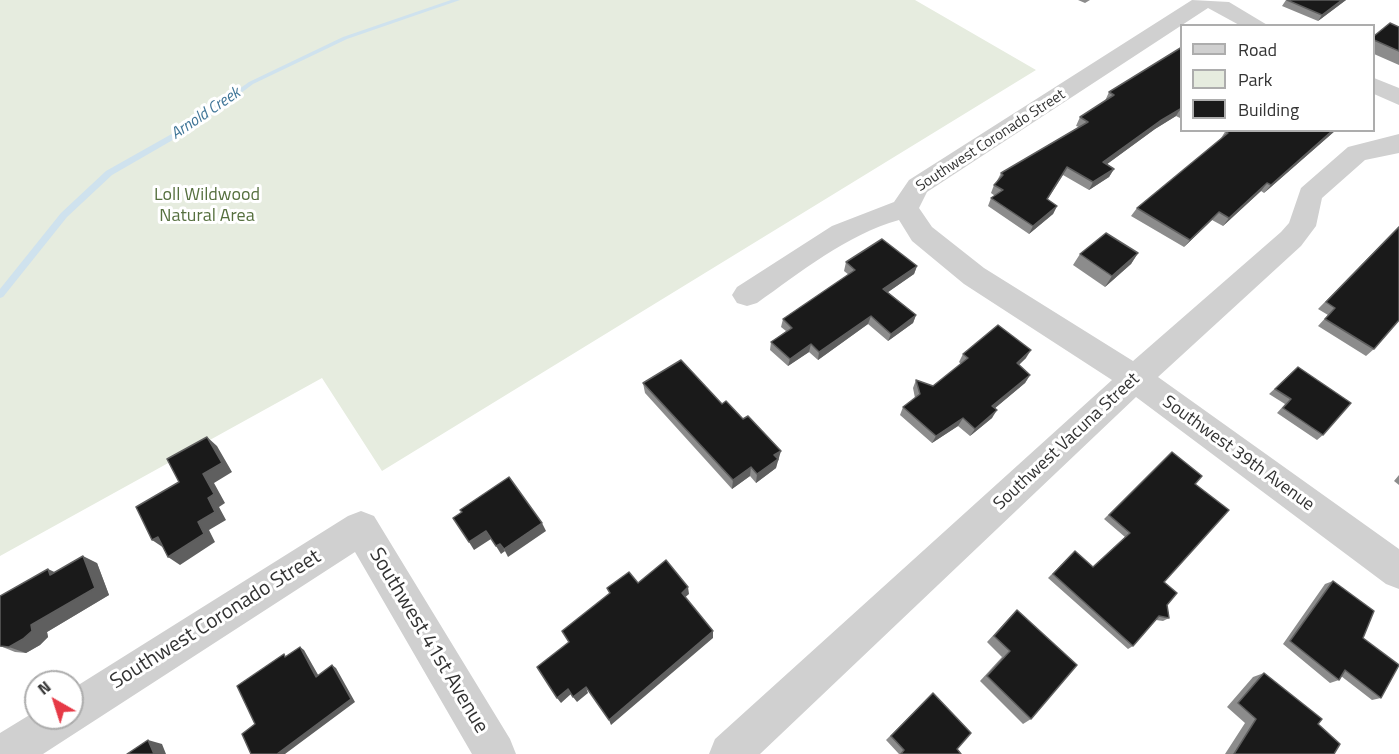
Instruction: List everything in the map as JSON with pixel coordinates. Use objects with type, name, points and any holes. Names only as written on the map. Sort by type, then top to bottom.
[{"type":"street","points":[[1205,0],[1222,6],[1254,24]]},
{"type":"street","name":"Southwest Coronado Street","points":[[747,295],[814,249],[850,229],[884,213],[905,209],[911,194],[918,186],[1205,0]]},
{"type":"street","points":[[1375,86],[1399,98]]},
{"type":"street","name":"Southwest Vacuna Street","points":[[730,754],[1135,378],[1291,239],[1302,226],[1306,200],[1313,191],[1357,153],[1389,147],[1399,142]]},
{"type":"street","name":"Southwest 39th Avenue","points":[[905,209],[922,234],[974,276],[1135,378],[1399,571]]},
{"type":"street","name":"Southwest Coronado Street","points":[[84,704],[361,528]]},
{"type":"street","name":"Southwest 41st Avenue","points":[[361,528],[495,754]]},
{"type":"street","points":[[5,754],[43,730]]},
{"type":"green space","name":"Loll Wildwood Natural Area","points":[[0,0],[915,0],[1036,70],[382,471],[322,378],[0,556]]},
{"type":"building","points":[[1287,0],[1342,0],[1322,15]]},
{"type":"building","points":[[1390,23],[1399,27],[1399,51],[1375,40],[1375,35]]},
{"type":"building","points":[[1180,48],[1180,109],[1103,162],[1114,169],[1093,182],[1067,167],[1047,199],[1057,206],[1033,226],[991,198],[1003,190],[994,185],[1003,175],[1001,173],[1088,122],[1080,117],[1114,95],[1109,92]]},
{"type":"building","points":[[1226,132],[1331,132],[1271,185],[1267,183],[1229,218],[1219,212],[1190,240],[1137,208],[1228,133]]},
{"type":"building","points":[[1399,227],[1399,320],[1374,349],[1325,319],[1335,308],[1326,302]]},
{"type":"building","points":[[1106,233],[1138,253],[1112,276],[1080,254]]},
{"type":"building","points":[[882,239],[917,266],[883,289],[916,315],[891,334],[871,316],[819,352],[811,344],[790,359],[771,342],[792,328],[783,319],[855,270],[846,262]]},
{"type":"building","points":[[998,325],[1031,350],[1017,363],[1030,375],[992,406],[997,410],[975,429],[963,418],[936,436],[903,407],[920,394],[916,380],[933,386],[968,358],[963,354]]},
{"type":"building","points":[[681,360],[722,404],[726,401],[743,419],[748,416],[781,451],[774,455],[778,459],[757,474],[751,467],[733,480],[643,383]]},
{"type":"building","points":[[1298,367],[1351,403],[1323,435],[1283,408],[1291,399],[1275,389]]},
{"type":"building","points":[[207,437],[222,463],[203,474],[214,494],[208,498],[215,512],[198,522],[204,534],[168,557],[158,537],[152,540],[136,507],[179,482],[167,459]]},
{"type":"building","points":[[1172,452],[1202,476],[1195,484],[1229,510],[1164,582],[1177,593],[1167,605],[1169,618],[1159,616],[1133,646],[1053,574],[1075,551],[1093,567],[1130,533],[1109,515]]},
{"type":"building","points":[[509,477],[542,523],[504,549],[500,544],[496,546],[486,531],[469,542],[453,518],[462,512],[460,510]]},
{"type":"building","points":[[83,556],[95,588],[31,625],[32,631],[23,639],[9,647],[0,646],[0,596],[48,569],[50,575]]},
{"type":"building","points":[[666,560],[688,587],[682,593],[713,631],[609,720],[586,687],[573,697],[568,689],[557,698],[537,667],[569,642],[562,631],[610,593],[607,588],[629,572],[638,583]]},
{"type":"building","points":[[1333,581],[1374,611],[1363,638],[1399,665],[1381,698],[1345,670],[1339,680],[1290,641]]},
{"type":"building","points":[[1017,610],[1077,665],[1031,719],[987,676],[1010,651],[994,636]]},
{"type":"building","points":[[300,647],[316,677],[332,665],[351,699],[277,754],[251,754],[242,734],[255,724],[237,686],[284,654],[285,657]]},
{"type":"building","points":[[1264,673],[1322,719],[1318,724],[1340,744],[1334,754],[1234,754],[1256,719],[1238,703]]},
{"type":"building","points":[[933,693],[971,733],[957,749],[961,754],[901,754],[904,750],[891,736]]},
{"type":"building","points":[[148,740],[154,754],[127,754]]},
{"type":"waterway","name":"Arnold Creek","points":[[0,295],[64,215],[109,173],[195,124],[251,83],[345,38],[457,0]]}]
